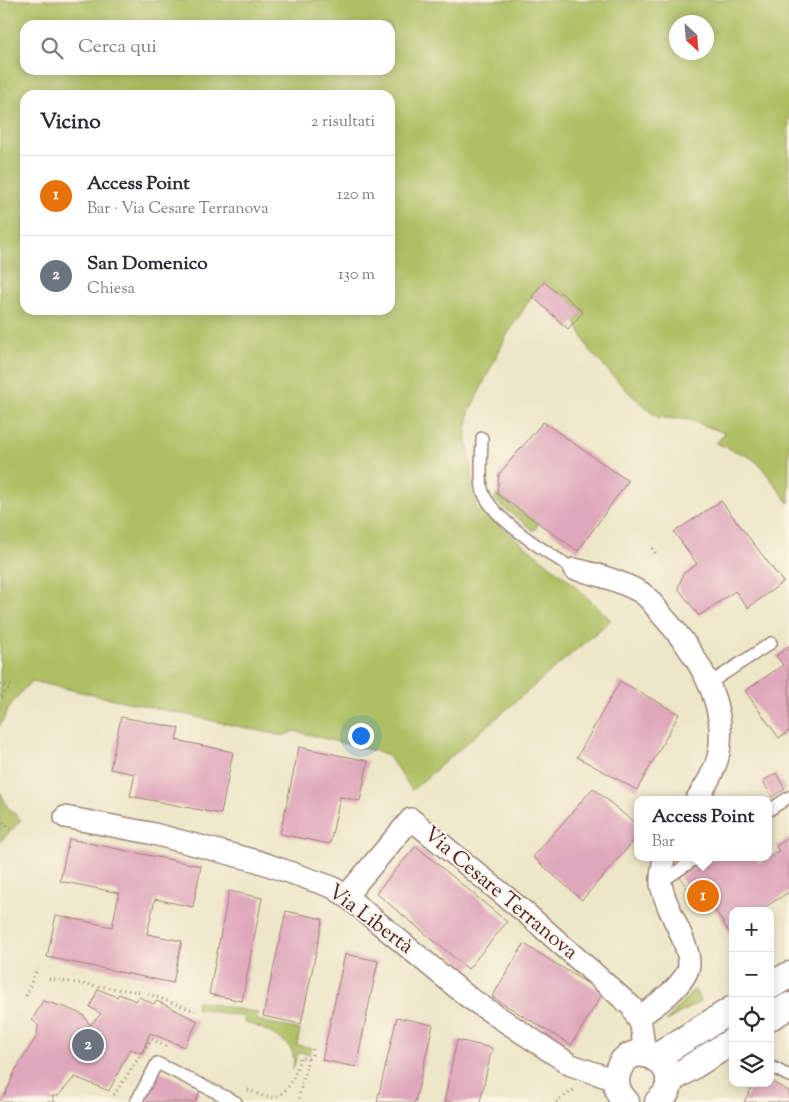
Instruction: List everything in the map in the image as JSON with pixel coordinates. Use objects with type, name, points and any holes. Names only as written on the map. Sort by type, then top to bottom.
[{"type":"street","points":[[574,569],[602,575],[643,594],[677,631],[710,683],[720,721],[719,753],[706,784],[698,796]]},
{"type":"street","name":"Via Libertà","points":[[66,817],[150,833],[257,861],[332,887],[346,896],[468,997],[614,1094]]},
{"type":"street","name":"Via Cesare Terranova","points":[[346,896],[411,819],[527,914],[632,1007],[641,1026],[650,1055]]},
{"type":"street","points":[[637,1018],[673,990],[685,976],[689,964],[686,946],[672,917],[661,882],[664,861]]},
{"type":"street","points":[[774,984],[789,975]]},
{"type":"street","points":[[774,1015],[789,1006]]},
{"type":"street","points":[[614,1094],[619,1067],[625,1060],[631,1056],[650,1055],[729,1011]]},
{"type":"street","points":[[663,1091],[732,1042]]},
{"type":"street","points":[[650,1055],[664,1065],[663,1091]]},
{"type":"lane","points":[[482,438],[482,491],[489,504],[541,548],[574,569]]},
{"type":"lane","points":[[710,683],[771,643]]},
{"type":"lane","points":[[772,808],[789,796]]},
{"type":"lane","points":[[661,882],[692,861]]},
{"type":"lane","points":[[136,1102],[158,1063],[236,1102]]},
{"type":"lane","points":[[774,1067],[789,1076]]},
{"type":"path","points":[[652,548],[656,554]]},
{"type":"path","points":[[0,684],[10,686],[0,698]]},
{"type":"path","points":[[0,818],[11,830]]},
{"type":"path","points":[[26,996],[37,968]]},
{"type":"path","points":[[49,980],[146,993],[195,1011]]},
{"type":"path","points":[[312,1055],[313,1048]]},
{"type":"path","points":[[241,1087],[264,1097],[276,1096],[292,1080],[300,1057],[308,1059],[299,1096],[301,1102]]},
{"type":"green space","points":[[0,0],[789,0],[789,503],[760,465],[750,457],[716,443],[725,433],[689,420],[657,417],[627,391],[590,351],[575,322],[583,312],[561,292],[558,294],[544,282],[532,296],[507,335],[469,412],[466,432],[477,508],[571,582],[611,620],[412,790],[387,754],[294,731],[283,736],[31,681],[12,703],[0,726]]},
{"type":"green space","points":[[497,494],[539,523],[534,531],[494,500]]},
{"type":"green space","points":[[0,791],[7,806],[21,820],[0,842]]},
{"type":"green space","points":[[694,989],[701,1001],[666,1021]]},
{"type":"green space","points":[[197,1001],[258,1013],[257,1020],[300,1030],[297,1045],[312,1048],[310,1054],[298,1053],[293,1069],[294,1059],[292,1051],[277,1036],[244,1022],[244,1017],[196,1008]]},
{"type":"building","points":[[544,282],[558,294],[560,292],[583,312],[568,329],[532,296]]},
{"type":"building","points":[[543,422],[628,481],[578,551],[497,494],[499,474]]},
{"type":"building","points":[[721,501],[783,582],[748,608],[735,591],[699,616],[678,588],[683,574],[697,564],[674,532]]},
{"type":"building","points":[[789,646],[789,731],[779,738],[745,691],[783,665],[776,656]]},
{"type":"building","points":[[620,681],[679,714],[637,790],[577,757]]},
{"type":"building","points":[[121,717],[179,728],[176,740],[233,752],[221,814],[130,796],[135,774],[110,769]]},
{"type":"building","points":[[299,747],[368,761],[360,801],[340,797],[330,844],[280,834]]},
{"type":"building","points":[[776,773],[785,789],[772,797],[763,781]]},
{"type":"building","points":[[593,788],[634,823],[634,841],[582,900],[533,857]]},
{"type":"building","points":[[789,838],[789,892],[765,907],[729,907],[729,932],[712,905],[702,911],[680,877],[706,861],[758,861],[759,863],[772,861],[772,855],[779,851],[776,846]]},
{"type":"building","points":[[69,839],[201,866],[193,907],[155,899],[147,934],[182,941],[173,983],[47,957],[56,915],[112,927],[119,893],[60,881]]},
{"type":"building","points":[[416,846],[507,922],[468,969],[376,893]]},
{"type":"building","points":[[229,891],[262,898],[242,1001],[209,994]]},
{"type":"building","points":[[286,911],[323,919],[301,1024],[263,1016]]},
{"type":"building","points":[[524,944],[603,993],[571,1045],[492,997]]},
{"type":"building","points":[[345,954],[378,961],[356,1067],[322,1060]]},
{"type":"building","points":[[98,989],[117,997],[119,994],[136,1001],[139,997],[153,1004],[157,1001],[198,1021],[184,1047],[150,1033],[142,1053],[130,1049],[109,1091],[75,1077],[58,1096],[52,1096],[55,1102],[4,1102],[0,1100],[6,1093],[15,1071],[37,1036],[38,1025],[32,1020],[43,1001],[65,1007],[83,1015],[90,1025],[101,1014],[90,1007]]},
{"type":"building","points":[[397,1017],[433,1025],[415,1102],[377,1102]]},
{"type":"building","points":[[457,1040],[492,1048],[480,1102],[444,1102]]},
{"type":"building","points":[[159,1070],[200,1091],[195,1102],[143,1102]]},
{"type":"building","points":[[774,1083],[789,1091],[789,1102],[744,1102],[752,1087],[774,1087]]},
{"type":"place","name":"Access Point","points":[[703,896]]},
{"type":"place","name":"San Domenico","points":[[88,1045]]}]
